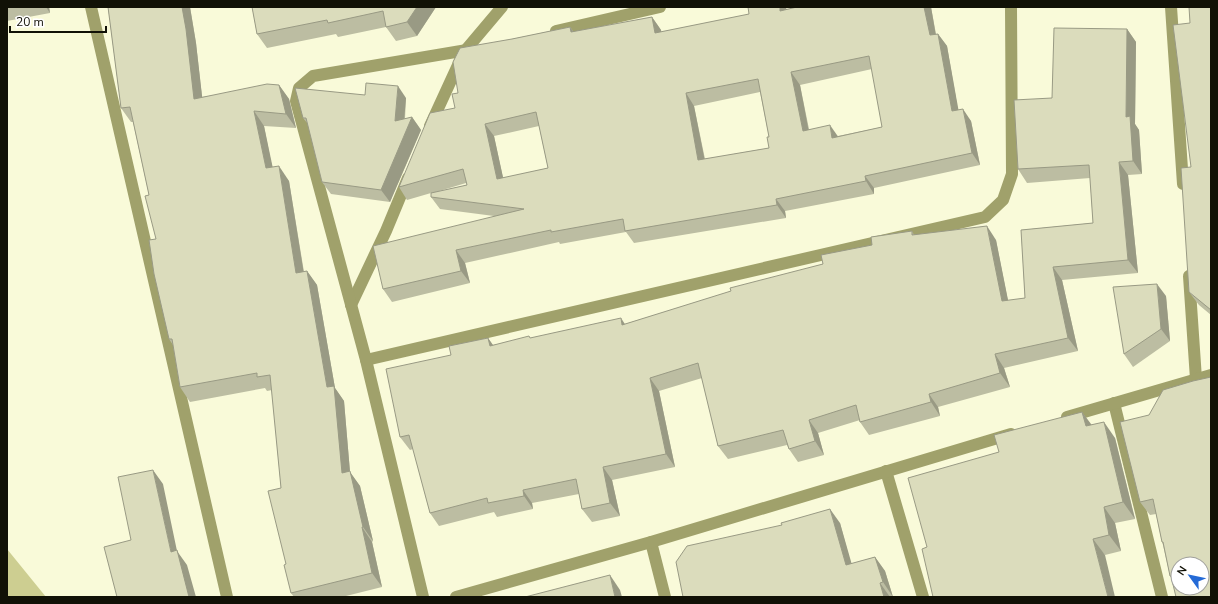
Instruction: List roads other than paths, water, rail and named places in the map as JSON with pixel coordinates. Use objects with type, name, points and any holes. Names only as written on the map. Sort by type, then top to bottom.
[{"type":"street","points":[[91,7],[227,597]]},
{"type":"street","points":[[424,139],[464,52],[502,7]]},
{"type":"street","points":[[547,33],[660,7]]},
{"type":"street","points":[[366,360],[985,216],[1003,200],[1012,174],[1011,7]]},
{"type":"street","points":[[1171,7],[1184,197]]},
{"type":"street","points":[[423,597],[366,360],[296,101],[299,88],[313,76],[464,52],[486,46]]},
{"type":"street","points":[[351,305],[386,231],[412,168]]},
{"type":"street","points":[[1188,268],[1196,379]]},
{"type":"street","points":[[1053,422],[1211,375]]},
{"type":"street","points":[[1114,404],[1162,597]]},
{"type":"street","points":[[456,597],[651,542],[1023,431]]},
{"type":"street","points":[[886,471],[923,597]]},
{"type":"street","points":[[651,542],[665,597]]}]
